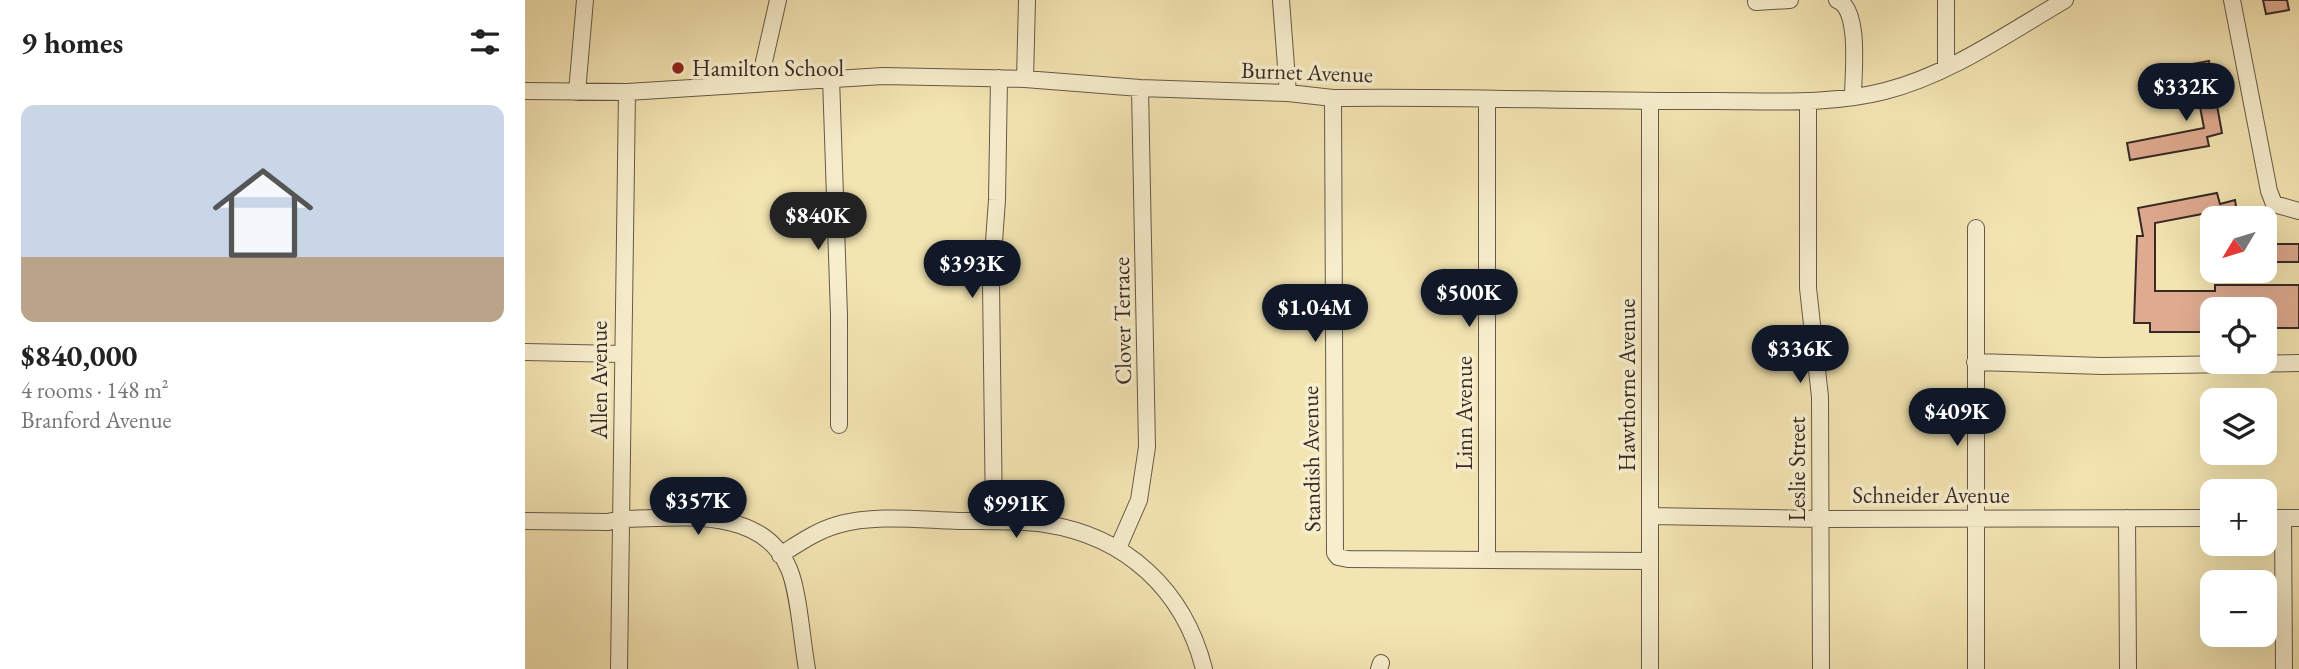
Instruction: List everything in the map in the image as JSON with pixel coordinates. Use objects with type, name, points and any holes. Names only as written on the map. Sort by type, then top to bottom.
[{"type":"street","points":[[577,92],[585,0]]},
{"type":"street","points":[[762,83],[763,66],[778,0]]},
{"type":"street","points":[[1025,79],[1027,0]]},
{"type":"street","points":[[1281,0],[1288,93]]},
{"type":"street","points":[[1756,2],[1790,0]]},
{"type":"street","points":[[1837,0],[1846,6],[1853,22],[1853,97]]},
{"type":"street","points":[[1946,0],[1946,67]]},
{"type":"street","name":"Burnet Avenue","points":[[525,90],[627,92],[883,76],[1025,79],[1140,88],[1288,93],[1333,98],[1808,101],[1886,91],[1946,67],[2065,0]]},
{"type":"street","points":[[2232,0],[2269,191],[2274,204],[2299,211]]},
{"type":"street","points":[[831,78],[839,425]]},
{"type":"street","points":[[993,521],[990,318],[997,200],[999,78]]},
{"type":"street","name":"Clover Terrace","points":[[1118,548],[1139,499],[1147,447],[1140,88]]},
{"type":"street","name":"Allen Avenue","points":[[619,669],[627,92]]},
{"type":"street","name":"Standish Avenue","points":[[1333,98],[1335,553],[1338,557],[1347,559],[1487,559]]},
{"type":"street","name":"Linn Avenue","points":[[1487,99],[1487,559]]},
{"type":"street","name":"Leslie Street","points":[[1808,101],[1808,288],[1820,397],[1821,669]]},
{"type":"street","name":"Hawthorne Avenue","points":[[1650,102],[1650,669]]},
{"type":"street","points":[[1976,228],[1976,669]]},
{"type":"street","points":[[525,352],[622,354]]},
{"type":"street","points":[[1975,362],[2102,366],[2299,363]]},
{"type":"street","name":"Schneider Avenue","points":[[1650,516],[1820,519],[2200,518]]},
{"type":"street","points":[[2127,518],[2128,669]]},
{"type":"street","points":[[2284,669],[2291,518]]},
{"type":"street","points":[[525,520],[608,522],[621,519],[720,519],[750,530],[780,555],[789,569],[807,669]]},
{"type":"street","points":[[780,555],[822,531],[854,521],[1020,521],[1065,528],[1118,548],[1146,568],[1172,597],[1192,631],[1204,669]]},
{"type":"street","points":[[1487,559],[1650,561]]},
{"type":"building","points":[[2263,0],[2287,0],[2289,10],[2266,14]]},
{"type":"building","points":[[2209,61],[2222,133],[2207,137],[2209,146],[2130,160],[2127,143],[2204,128],[2192,64]]},
{"type":"building","points":[[2217,193],[2220,204],[2235,200],[2236,206],[2200,206],[2200,214],[2155,223],[2155,291],[2215,291],[2215,285],[2299,285],[2299,328],[2277,328],[2277,297],[2200,297],[2200,332],[2150,332],[2150,323],[2134,323],[2137,236],[2143,236],[2138,208]]},
{"type":"building","points":[[2277,244],[2299,244],[2299,262],[2277,262]]},
{"type":"place","name":"Hamilton School","points":[[678,68]]}]
